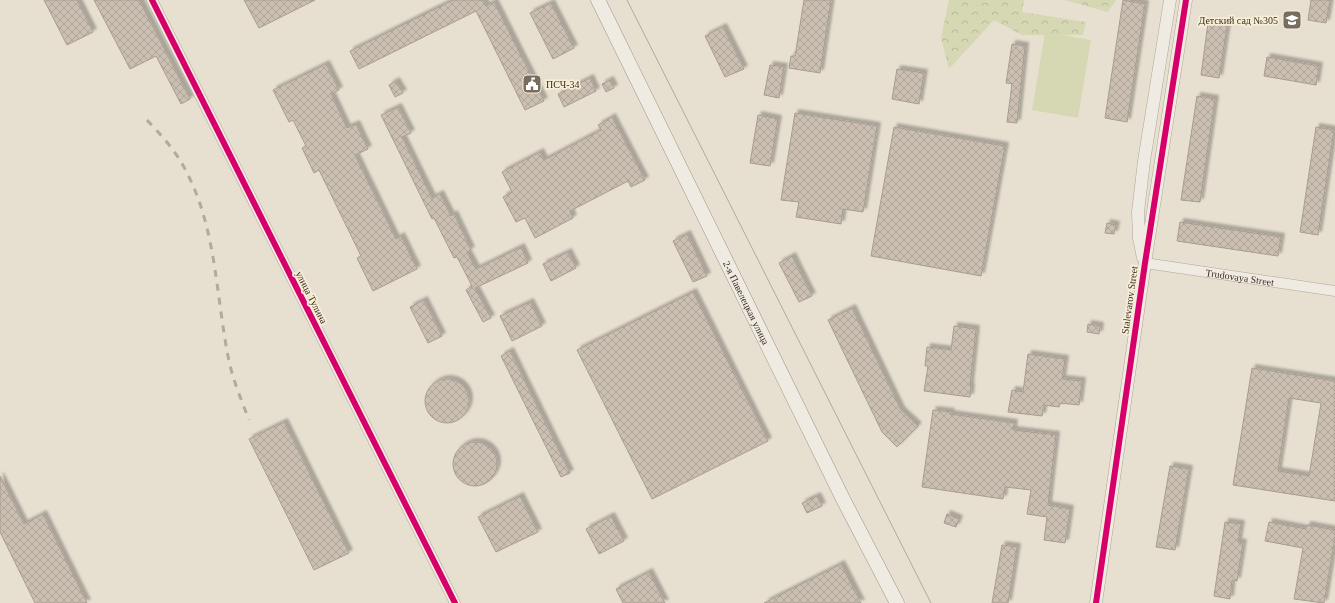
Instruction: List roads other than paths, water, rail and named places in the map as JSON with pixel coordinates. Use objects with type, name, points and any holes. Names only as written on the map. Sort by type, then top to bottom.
[{"type":"main road","name":"2-я Павелецкая улица","points":[[598,0],[843,499],[898,603]]},
{"type":"street","name":"улица Тулина","points":[[152,0],[455,603]]},
{"type":"street","name":"Stalevarov Street","points":[[1145,263],[1138,238],[1138,212],[1144,161],[1170,0]]},
{"type":"street","name":"Stalevarov Street","points":[[1096,603],[1145,263],[1186,0]]},
{"type":"street","name":"Trudovaya Street","points":[[1145,263],[1335,290]]},
{"type":"tram line","points":[[627,0],[931,603]]},
{"type":"railway","points":[[147,120],[164,138],[179,158],[197,194],[210,239],[230,364],[249,420]]},
{"type":"place","name":"Детский сад №305","points":[[1292,20]]},
{"type":"place","name":"ПСЧ-34","points":[[532,84]]}]
